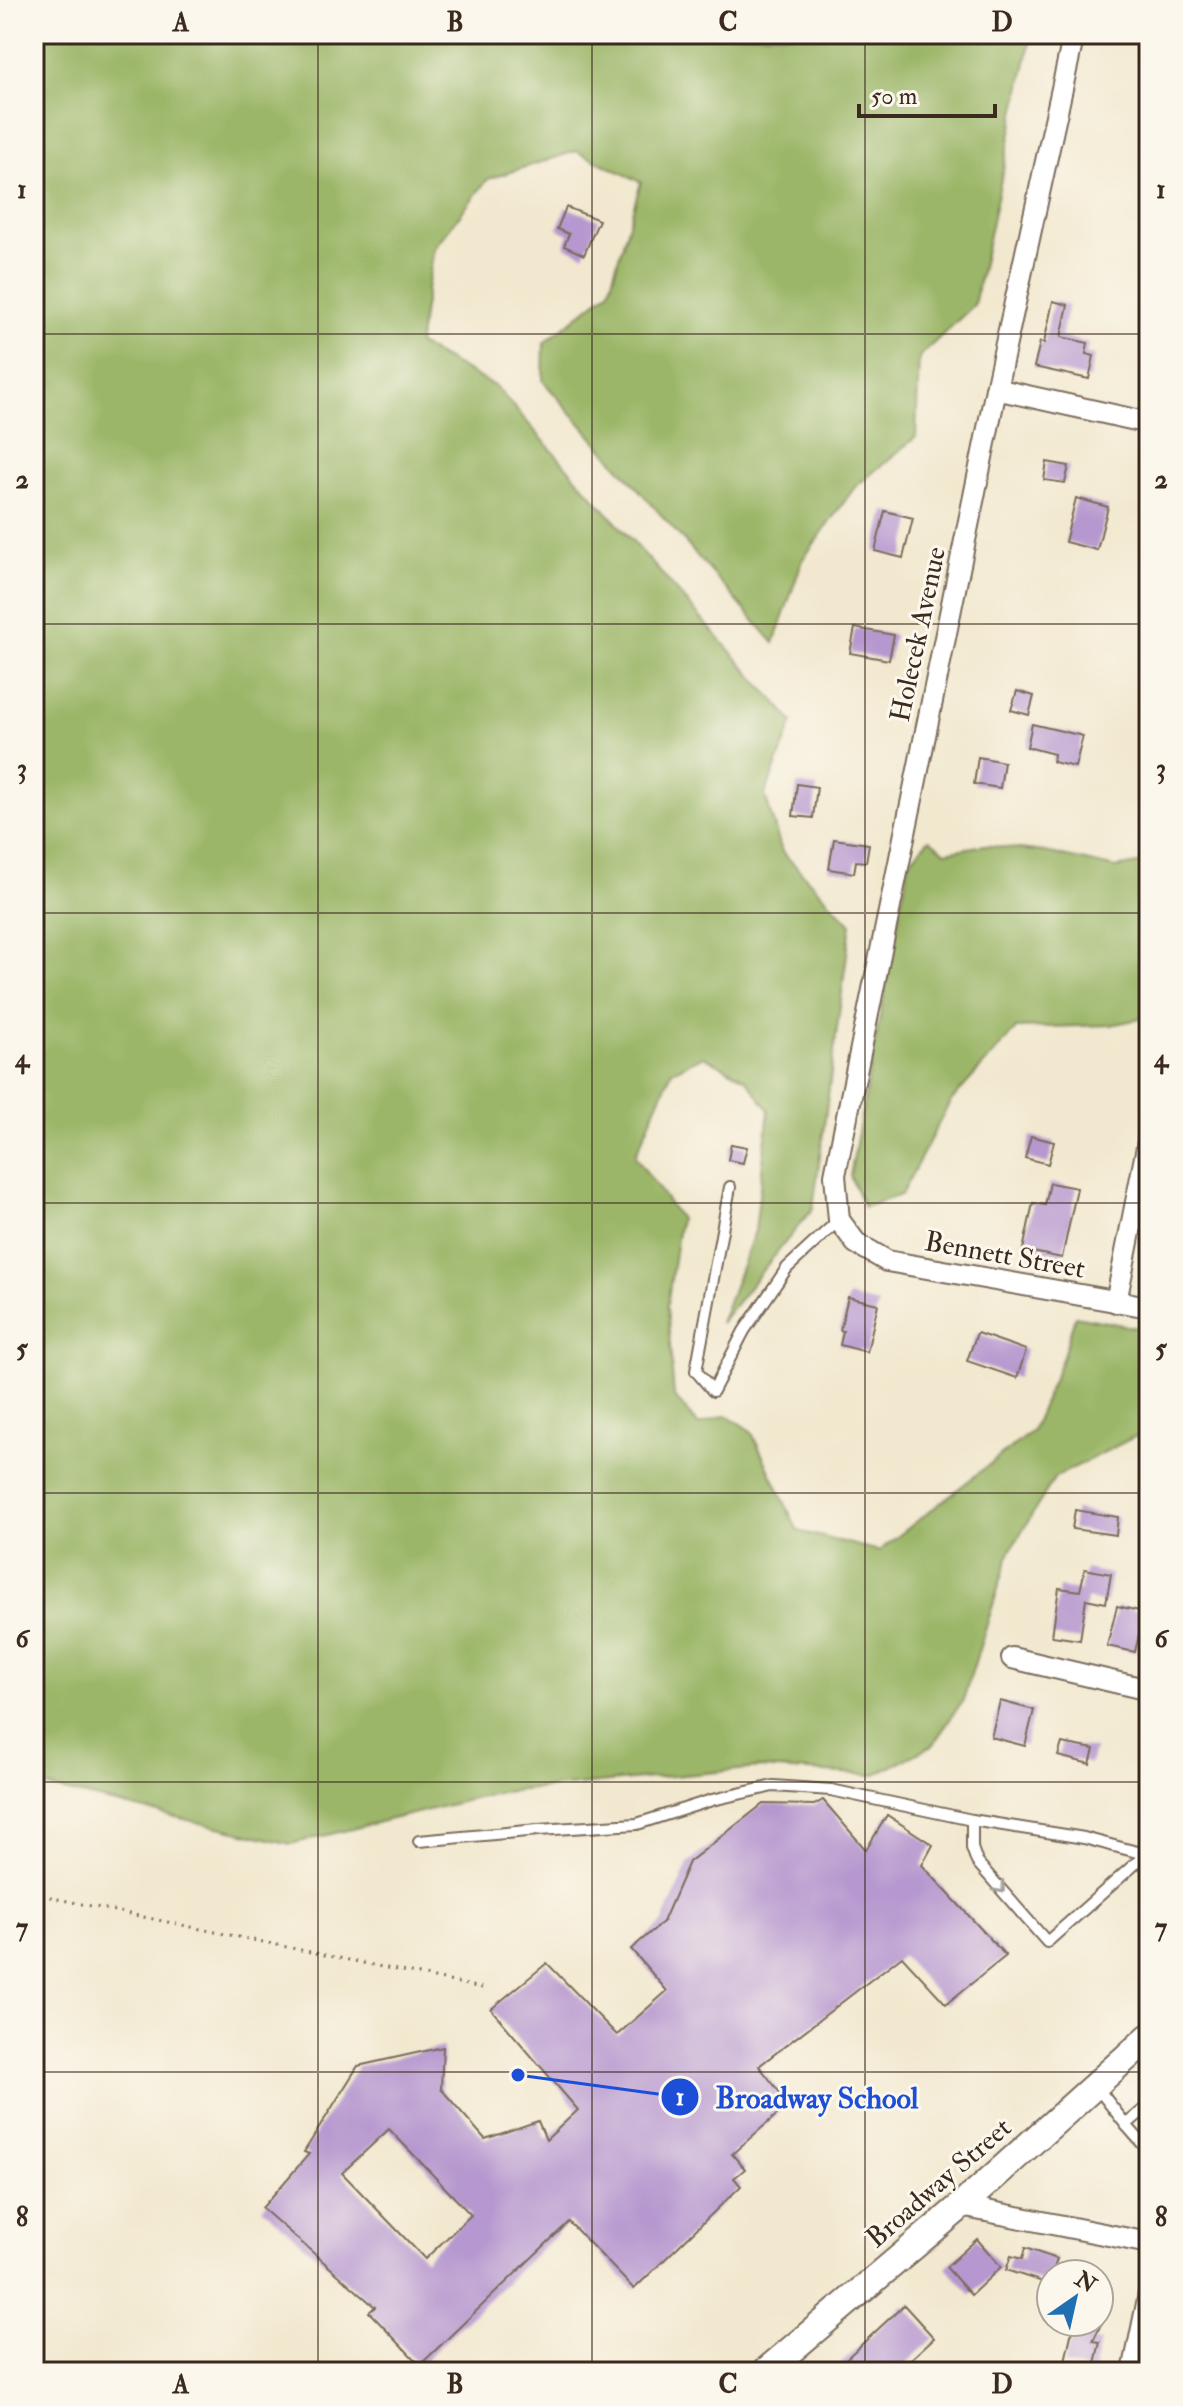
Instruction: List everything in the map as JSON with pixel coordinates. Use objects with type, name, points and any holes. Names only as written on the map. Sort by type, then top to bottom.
[{"type":"street","name":"Holecek Avenue","points":[[839,1220],[835,1175],[996,389],[1074,34]]},
{"type":"street","points":[[996,389],[1149,423]]},
{"type":"street","points":[[1116,1302],[1149,1137]]},
{"type":"street","name":"Bennett Street","points":[[839,1220],[856,1243],[887,1261],[1149,1307]]},
{"type":"street","points":[[1012,1658],[1149,1690]]},
{"type":"street","name":"Broadway Street","points":[[765,2372],[961,2206],[1149,2037]]},
{"type":"street","points":[[961,2206],[1149,2243]]},
{"type":"street","points":[[1133,2372],[1149,2294]]},
{"type":"lane","points":[[730,1187],[696,1371],[713,1391],[744,1331],[787,1268],[839,1220]]},
{"type":"lane","points":[[419,1841],[637,1824],[712,1800],[773,1786],[831,1790],[972,1820],[1084,1838],[1146,1857]]},
{"type":"lane","points":[[972,1820],[972,1848],[977,1862],[1047,1942],[1146,1857]]},
{"type":"lane","points":[[1096,2086],[1149,2151]]},
{"type":"lane","points":[[1126,2125],[1149,2105]]},
{"type":"path","points":[[34,1894],[482,1988]]},
{"type":"green space","points":[[34,34],[1032,34],[974,305],[919,357],[916,437],[855,487],[803,559],[774,643],[543,381],[544,343],[609,291],[641,182],[576,151],[488,179],[434,248],[418,344],[496,387],[793,722],[765,795],[782,852],[851,924],[813,1208],[720,1323],[755,1231],[769,1110],[746,1079],[704,1056],[672,1071],[635,1156],[680,1219],[667,1306],[674,1396],[698,1425],[727,1415],[751,1431],[798,1531],[879,1551],[1032,1431],[1062,1359],[1075,1316],[1149,1330],[1149,1432],[1055,1477],[1010,1551],[963,1700],[932,1746],[874,1775],[760,1768],[501,1792],[291,1844],[34,1784]]},
{"type":"green space","points":[[929,839],[946,852],[984,845],[1045,852],[1116,868],[1149,862],[1149,1017],[1111,1025],[1017,1028],[950,1102],[901,1195],[864,1207],[850,1176],[909,862]]},
{"type":"building","points":[[566,207],[599,220],[584,255],[564,246],[569,234],[557,229]]},
{"type":"building","points":[[1053,301],[1068,305],[1061,337],[1088,343],[1086,354],[1094,356],[1089,379],[1034,367],[1040,342],[1044,343]]},
{"type":"building","points":[[1047,462],[1069,466],[1065,483],[1044,480]]},
{"type":"building","points":[[1076,498],[1108,507],[1097,550],[1065,542]]},
{"type":"building","points":[[885,511],[913,518],[903,558],[875,551]]},
{"type":"building","points":[[855,628],[894,635],[889,660],[850,653]]},
{"type":"building","points":[[1017,691],[1034,696],[1029,715],[1011,710]]},
{"type":"building","points":[[1032,724],[1083,736],[1075,767],[1053,762],[1054,754],[1027,747]]},
{"type":"building","points":[[978,757],[1004,762],[1000,788],[974,784]]},
{"type":"building","points":[[797,784],[817,787],[813,818],[793,816]]},
{"type":"building","points":[[834,839],[869,844],[866,862],[856,861],[854,873],[829,869]]},
{"type":"building","points":[[1031,1136],[1054,1142],[1048,1164],[1025,1158]]},
{"type":"building","points":[[731,1144],[747,1147],[743,1163],[728,1160]]},
{"type":"building","points":[[1050,1183],[1077,1188],[1062,1258],[1023,1250],[1033,1203],[1045,1205]]},
{"type":"building","points":[[848,1297],[878,1304],[867,1352],[840,1345],[843,1331],[840,1330]]},
{"type":"building","points":[[977,1333],[1026,1350],[1017,1378],[967,1361]]},
{"type":"building","points":[[1075,1510],[1118,1517],[1116,1535],[1072,1529]]},
{"type":"building","points":[[1085,1569],[1111,1574],[1106,1603],[1086,1599],[1080,1640],[1052,1636],[1059,1588],[1080,1591]]},
{"type":"building","points":[[1117,1606],[1144,1612],[1135,1652],[1107,1646]]},
{"type":"building","points":[[1000,1701],[1034,1710],[1025,1746],[991,1737]]},
{"type":"building","points":[[1062,1743],[1094,1749],[1090,1764],[1058,1756]]},
{"type":"building","points":[[823,1800],[866,1850],[887,1815],[933,1845],[922,1865],[1006,1956],[946,2004],[902,1956],[759,2066],[789,2104],[732,2154],[745,2169],[734,2178],[741,2186],[634,2289],[569,2222],[420,2365],[369,2312],[375,2307],[262,2208],[309,2154],[304,2152],[358,2066],[443,2047],[441,2089],[485,2139],[538,2121],[546,2140],[578,2110],[491,2009],[547,1963],[617,2035],[667,1991],[631,1949],[663,1922],[689,1862],[763,1804],[814,1805]],"holes":[[[389,2129],[471,2215],[425,2259],[342,2173]]]},
{"type":"building","points":[[977,2239],[1001,2267],[971,2295],[946,2267]]},
{"type":"building","points":[[1025,2248],[1054,2258],[1035,2258],[1035,2279],[1006,2270],[1011,2256],[1022,2259]]},
{"type":"building","points":[[904,2305],[934,2338],[897,2372],[832,2372]]},
{"type":"building","points":[[1070,2338],[1094,2338],[1093,2341],[1100,2342],[1093,2372],[1064,2365]]},
{"type":"place","name":"Broadway School","points":[[518,2075]]}]
